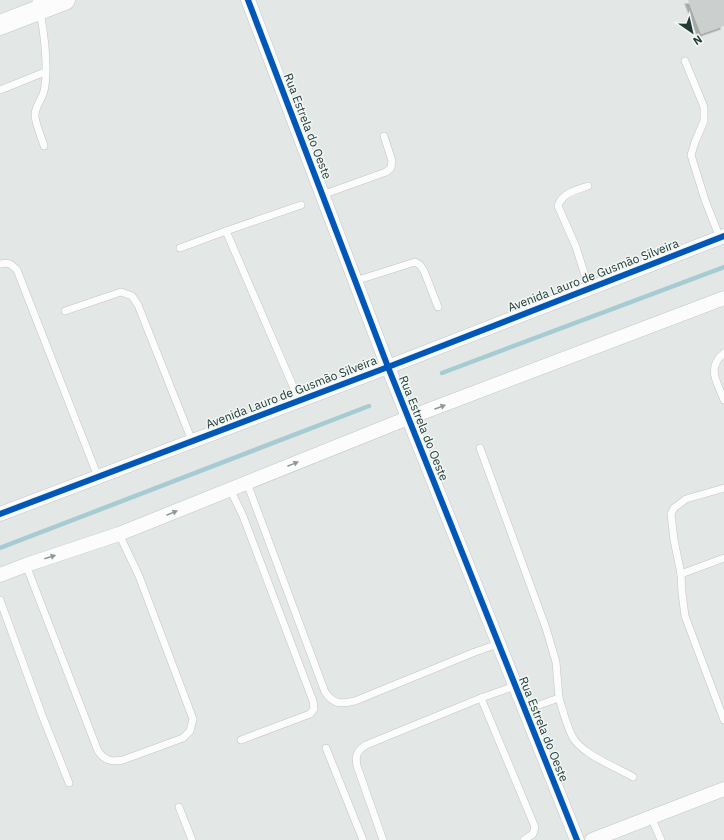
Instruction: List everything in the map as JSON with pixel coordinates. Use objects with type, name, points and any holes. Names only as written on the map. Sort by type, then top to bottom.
[{"type":"street","points":[[0,25],[38,5],[65,0]]},
{"type":"street","name":"Rua Estrela do Oeste","points":[[248,0],[388,367],[577,840]]},
{"type":"street","name":"Avenida Lauro de Gusmão Silveira","points":[[0,514],[388,367],[722,237]]},
{"type":"street","points":[[0,575],[120,534],[408,418],[724,298]]},
{"type":"street","points":[[592,840],[724,789]]},
{"type":"lane","points":[[38,5],[45,44],[45,72],[44,92],[38,103],[35,115],[44,146]]},
{"type":"lane","points":[[685,61],[704,107],[704,121],[691,155],[705,200],[722,237]]},
{"type":"lane","points":[[0,90],[45,72]]},
{"type":"lane","points":[[322,195],[386,172],[391,168],[392,161],[384,136]]},
{"type":"lane","points":[[588,186],[566,195],[560,200],[558,206],[576,247],[589,288]]},
{"type":"lane","points":[[180,248],[301,205]]},
{"type":"lane","points":[[226,231],[299,400]]},
{"type":"lane","points":[[355,281],[415,262],[424,270],[438,307]]},
{"type":"lane","points":[[0,264],[11,264],[17,270],[98,477]]},
{"type":"lane","points":[[65,311],[120,292],[132,296],[138,305],[192,441]]},
{"type":"lane","points":[[724,353],[716,361],[713,371],[724,400]]},
{"type":"lane","points":[[480,448],[546,628],[556,662],[559,698],[573,737],[579,745],[589,752],[633,777]]},
{"type":"lane","points":[[247,482],[325,692],[330,699],[337,703],[355,701],[498,644]]},
{"type":"lane","points":[[724,488],[686,499],[674,508],[671,514],[674,540],[681,574],[685,616],[724,720]]},
{"type":"lane","points":[[230,489],[243,516],[313,701],[314,709],[310,714],[241,740]]},
{"type":"lane","points":[[26,565],[98,751],[106,760],[115,762],[123,760],[183,738],[190,731],[193,719],[139,576],[120,534]]},
{"type":"lane","points":[[681,574],[724,558]]},
{"type":"lane","points":[[0,600],[42,715],[69,783]]},
{"type":"lane","points":[[383,840],[357,766],[356,756],[358,750],[366,745],[481,698],[515,686]]},
{"type":"lane","points":[[481,698],[534,827],[533,834],[524,840]]},
{"type":"lane","points":[[524,710],[559,698]]},
{"type":"lane","points":[[326,748],[363,840]]},
{"type":"lane","points":[[179,807],[192,840]]},
{"type":"lane","points":[[651,817],[661,840]]},
{"type":"building","points":[[688,0],[724,0],[724,26],[701,34]]},
{"type":"waterway","points":[[442,373],[724,267]]},
{"type":"waterway","points":[[0,548],[369,406]]},
{"type":"cycle path","points":[[248,0],[388,367],[577,840]]},
{"type":"cycle path","points":[[0,514],[388,367],[724,236]]}]
